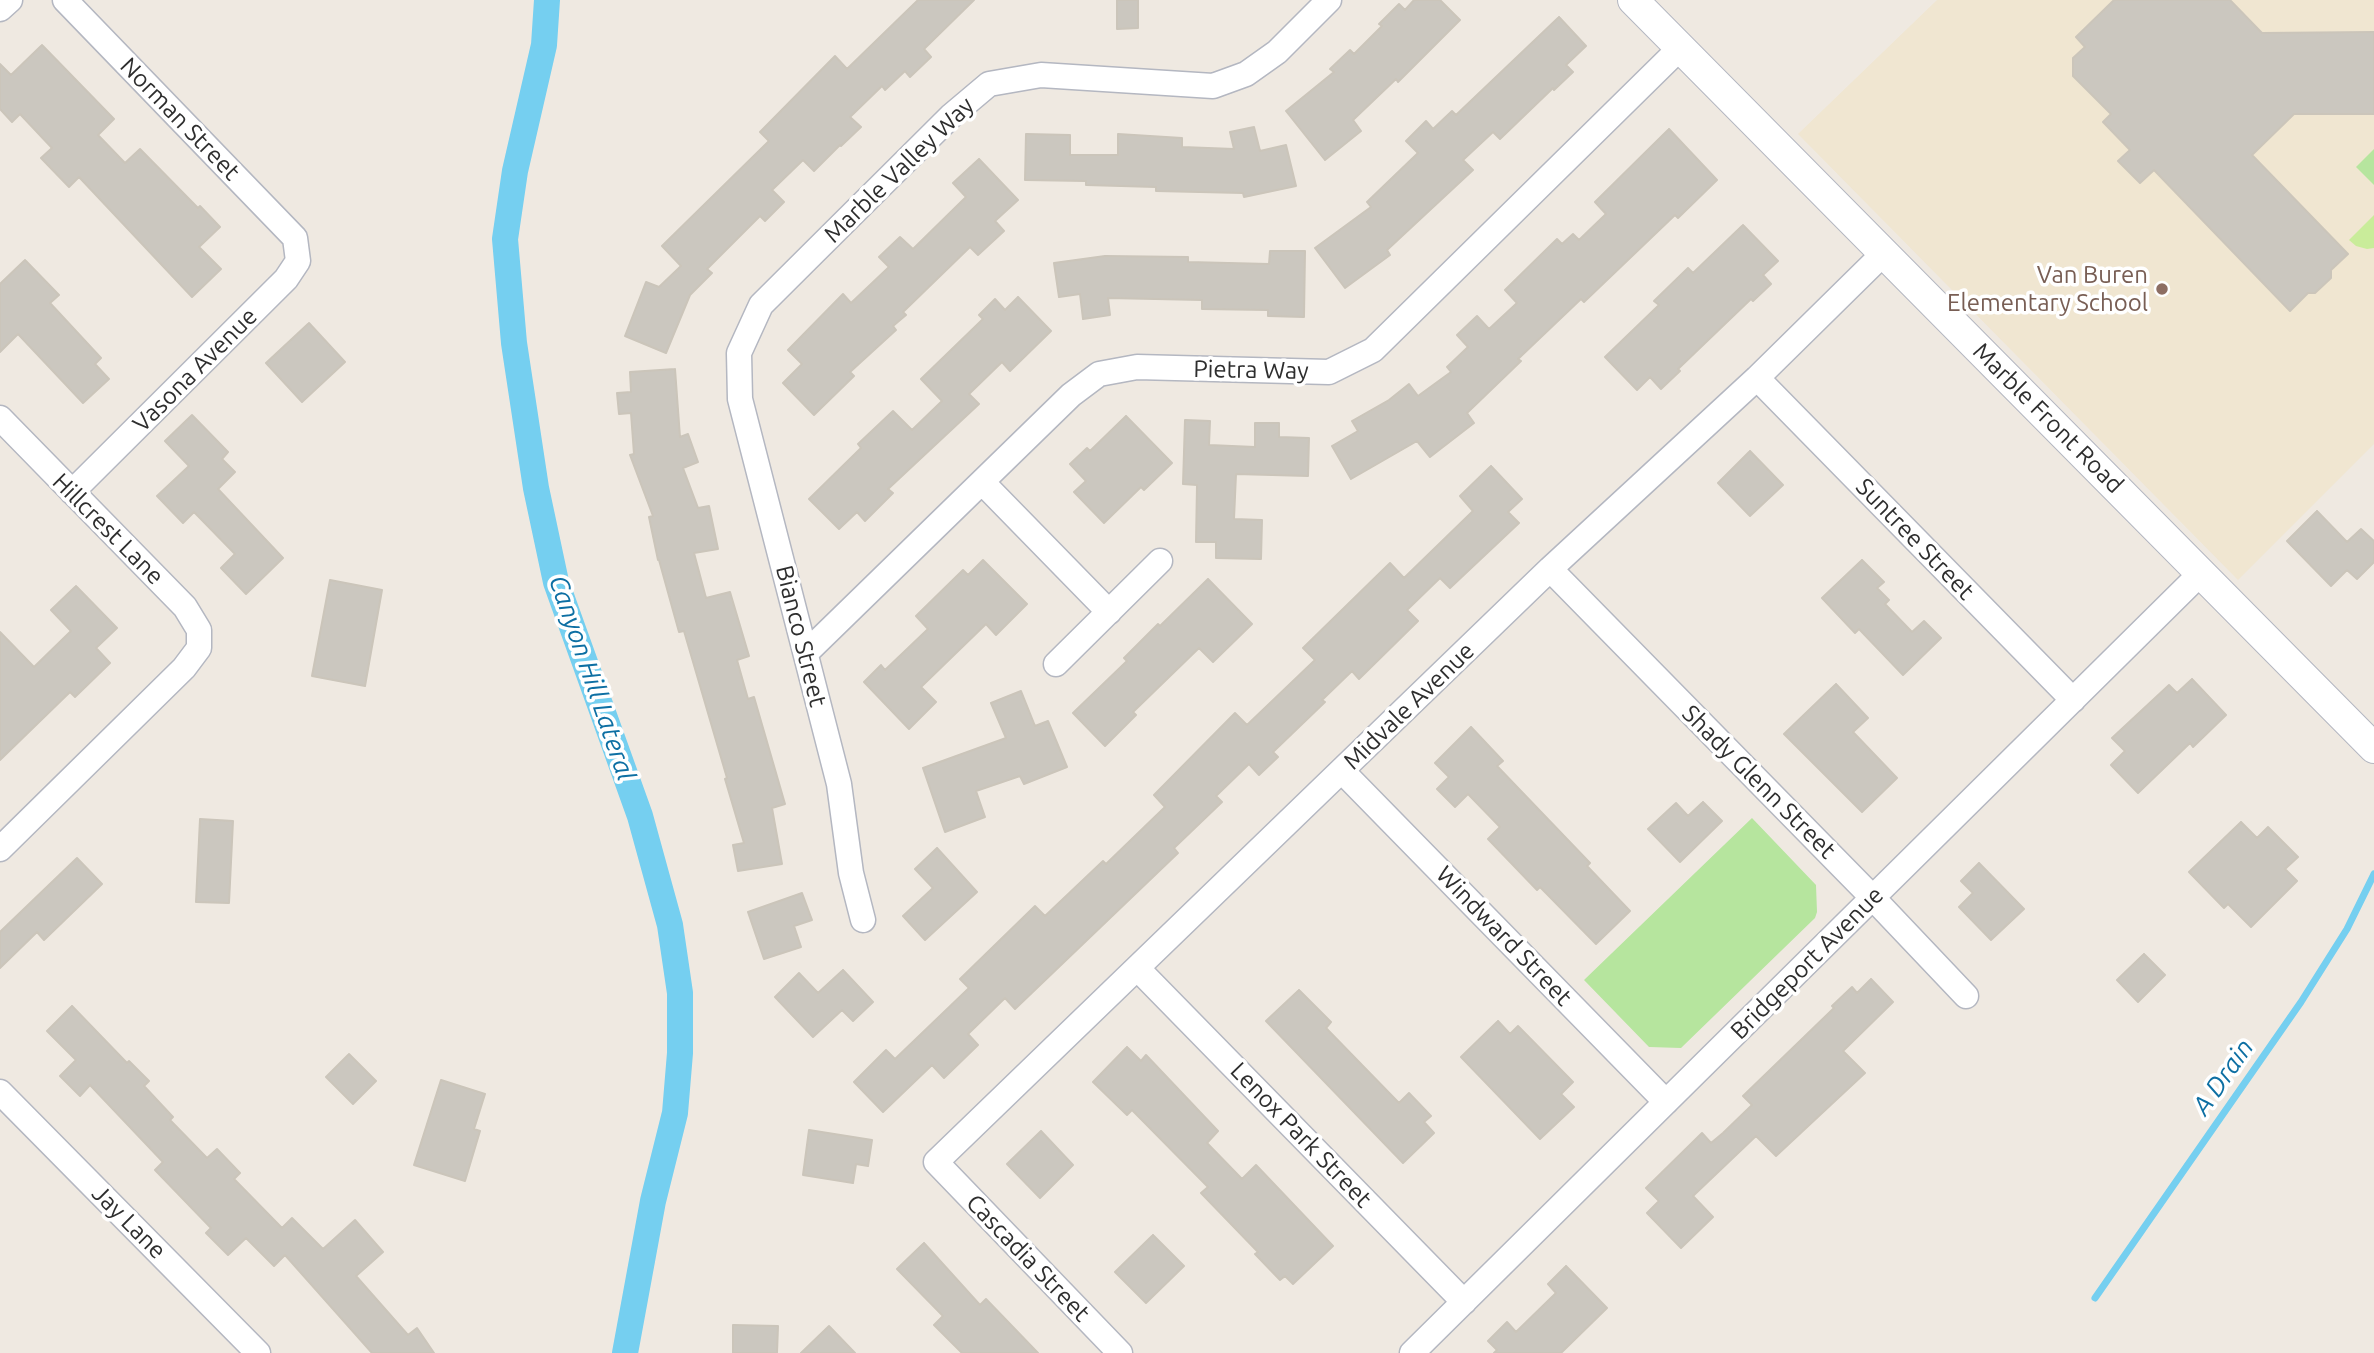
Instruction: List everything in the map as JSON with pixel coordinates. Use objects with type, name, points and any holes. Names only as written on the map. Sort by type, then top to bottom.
[{"type":"street","points":[[0,9],[10,0]]},
{"type":"street","name":"Norman Street","points":[[65,0],[295,238]]},
{"type":"street","name":"Marble Valley Way","points":[[739,352],[761,305],[951,116],[989,84],[1041,75],[1213,86],[1246,74],[1277,52],[1329,0]]},
{"type":"street","name":"Marble Front Road","points":[[1633,0],[2374,748]]},
{"type":"street","name":"Pietra Way","points":[[806,653],[1071,395],[1099,374],[1137,367],[1329,372],[1373,350],[1681,48]]},
{"type":"street","name":"Vasona Avenue","points":[[72,492],[286,279],[298,261],[295,238]]},
{"type":"street","name":"Midvale Avenue","points":[[936,1162],[1550,569],[1757,378],[1885,252]]},
{"type":"street","name":"Bianco Street","points":[[739,352],[740,400],[839,784],[851,873],[863,920]]},
{"type":"street","name":"Suntree Street","points":[[1757,378],[2073,700]]},
{"type":"street","name":"Hillcrest Lane","points":[[0,418],[185,607],[199,630],[199,648],[184,668],[0,849]]},
{"type":"street","points":[[982,482],[1109,612]]},
{"type":"street","points":[[1056,664],[1160,562]]},
{"type":"street","name":"Shady Glenn Street","points":[[1550,569],[1966,996]]},
{"type":"street","name":"Bridgeport Avenue","points":[[1412,1353],[2201,573]]},
{"type":"street","name":"Windward Street","points":[[1342,771],[1666,1102]]},
{"type":"street","name":"Lenox Park Street","points":[[1137,968],[1464,1302]]},
{"type":"street","name":"Jay Lane","points":[[0,1092],[258,1353]]},
{"type":"street","name":"Cascadia Street","points":[[936,1162],[1120,1353]]},
{"type":"shaded area","name":"Van Buren Elementary School","points":[[1937,0],[2374,0],[2374,444],[2238,580],[1798,134]]},
{"type":"green space","points":[[2374,149],[2374,185],[2356,167]]},
{"type":"green space","points":[[2374,215],[2374,248],[2356,246],[2349,240]]},
{"type":"green space","points":[[1752,818],[1816,885],[1815,918],[1681,1048],[1649,1047],[1584,980]]},
{"type":"building","points":[[918,0],[974,0],[924,49],[931,57],[910,77],[905,71],[885,90],[882,86],[850,117],[861,127],[841,146],[814,171],[803,160],[772,190],[784,202],[765,221],[760,216],[707,269],[712,273],[690,295],[666,353],[625,336],[646,282],[659,287],[681,266],[662,246],[769,141],[760,132],[835,56],[847,69]]},
{"type":"building","points":[[1117,0],[1138,0],[1138,28],[1117,29]]},
{"type":"building","points":[[1414,0],[1440,0],[1460,20],[1398,82],[1396,79],[1353,120],[1361,131],[1325,160],[1286,111],[1334,72],[1330,69],[1350,50],[1354,54],[1399,4],[1405,10]]},
{"type":"building","points":[[2114,0],[2230,0],[2262,33],[2374,32],[2374,114],[2294,114],[2252,155],[2348,254],[2331,270],[2331,278],[2315,293],[2308,293],[2290,311],[2154,170],[2140,183],[2118,161],[2130,150],[2103,122],[2111,114],[2073,76],[2073,58],[2085,47],[2076,37]]},
{"type":"building","points":[[1559,17],[1586,46],[1566,65],[1573,72],[1500,139],[1493,132],[1463,160],[1473,170],[1387,250],[1390,255],[1345,288],[1315,248],[1371,207],[1367,202],[1418,153],[1406,141],[1426,121],[1433,129],[1452,111],[1456,115]]},
{"type":"building","points":[[42,45],[114,119],[98,135],[125,163],[140,149],[220,227],[199,247],[221,269],[192,297],[79,177],[69,187],[41,158],[52,148],[20,114],[12,122],[0,109],[0,64],[11,75]]},
{"type":"building","points":[[1254,127],[1260,151],[1286,145],[1296,186],[1244,197],[1243,193],[1156,191],[1156,187],[1086,185],[1086,181],[1025,180],[1026,134],[1070,135],[1070,155],[1118,155],[1118,134],[1182,138],[1182,147],[1234,149],[1230,132]]},
{"type":"building","points":[[1669,129],[1717,180],[1678,218],[1675,215],[1584,302],[1581,299],[1518,359],[1521,361],[1467,413],[1474,423],[1430,457],[1417,441],[1351,479],[1332,446],[1358,431],[1352,421],[1389,400],[1409,384],[1418,396],[1451,372],[1447,367],[1468,347],[1457,335],[1477,316],[1489,329],[1517,303],[1505,290],[1557,239],[1562,244],[1573,234],[1579,240],[1606,214],[1595,202]]},
{"type":"building","points":[[979,159],[1018,200],[995,221],[1004,231],[978,255],[970,247],[903,312],[906,315],[893,326],[896,330],[850,372],[854,376],[814,415],[783,383],[802,364],[788,350],[843,294],[851,303],[889,267],[879,257],[900,237],[913,249],[966,197],[953,183]]},
{"type":"building","points":[[1743,225],[1778,261],[1763,275],[1771,284],[1753,301],[1751,299],[1678,369],[1680,371],[1661,389],[1650,377],[1637,390],[1605,357],[1659,305],[1654,301],[1688,268],[1693,273]]},
{"type":"building","points":[[1270,251],[1305,251],[1304,317],[1268,316],[1268,310],[1202,309],[1202,300],[1108,298],[1110,315],[1083,319],[1080,294],[1059,297],[1054,263],[1105,256],[1188,257],[1188,262],[1269,264]]},
{"type":"building","points":[[25,260],[59,295],[50,303],[101,358],[95,364],[109,379],[83,403],[18,334],[0,352],[0,284]]},
{"type":"building","points":[[1018,297],[1051,331],[1010,371],[1002,362],[969,394],[979,404],[888,489],[893,493],[865,521],[857,512],[839,529],[809,499],[861,448],[858,444],[893,411],[912,430],[942,401],[921,379],[983,319],[979,315],[995,299],[1005,310]]},
{"type":"building","points":[[309,323],[345,362],[302,402],[266,363]]},
{"type":"building","points":[[675,369],[680,437],[688,434],[698,462],[683,468],[698,508],[709,506],[718,549],[694,553],[706,598],[730,592],[749,656],[737,660],[748,699],[754,697],[785,804],[772,808],[782,864],[738,871],[733,845],[744,843],[684,631],[679,632],[658,560],[649,517],[653,516],[630,455],[634,454],[631,413],[619,414],[617,393],[631,392],[630,372]]},
{"type":"building","points":[[192,415],[228,452],[222,459],[235,472],[218,489],[283,558],[246,594],[221,568],[235,554],[194,512],[183,523],[157,496],[189,466],[165,441]]},
{"type":"building","points":[[1126,416],[1172,463],[1144,490],[1141,487],[1104,523],[1074,492],[1086,481],[1070,464],[1087,448],[1090,451]]},
{"type":"building","points":[[1185,420],[1210,421],[1209,445],[1255,447],[1255,423],[1279,423],[1279,437],[1309,438],[1308,476],[1236,474],[1234,519],[1262,520],[1261,559],[1216,558],[1216,542],[1196,542],[1197,485],[1183,484]]},
{"type":"building","points":[[1750,451],[1783,485],[1750,516],[1718,483]]},
{"type":"building","points":[[1491,466],[1522,499],[1508,512],[1519,523],[1450,588],[1440,578],[1407,610],[1418,621],[1359,679],[1352,671],[1322,700],[1325,702],[1273,752],[1278,757],[1259,775],[1249,764],[1216,796],[1222,802],[1174,848],[1178,853],[1015,1009],[1005,998],[968,1034],[978,1045],[944,1078],[932,1065],[883,1112],[854,1082],[886,1050],[895,1059],[969,988],[960,979],[1035,906],[1045,916],[1103,861],[1106,864],[1165,807],[1154,795],[1235,713],[1247,725],[1315,660],[1303,648],[1390,563],[1404,578],[1473,511],[1460,496]]},
{"type":"building","points":[[2317,511],[2347,542],[2361,529],[2374,541],[2374,562],[2357,579],[2347,570],[2331,586],[2287,541]]},
{"type":"building","points":[[983,560],[1027,604],[996,635],[986,624],[921,687],[936,702],[909,729],[864,682],[881,665],[885,670],[928,629],[916,616],[963,570],[968,575]]},
{"type":"building","points":[[1862,560],[1884,582],[1877,588],[1889,600],[1885,604],[1912,632],[1924,621],[1941,638],[1903,675],[1859,629],[1855,633],[1822,598]]},
{"type":"building","points":[[1208,579],[1252,624],[1213,662],[1199,648],[1133,712],[1136,715],[1105,746],[1073,713],[1127,661],[1124,658],[1158,624],[1160,626]]},
{"type":"building","points":[[330,580],[382,590],[365,686],[312,676]]},
{"type":"building","points":[[76,586],[117,628],[96,648],[110,663],[75,697],[70,692],[0,760],[0,632],[34,667],[71,631],[51,610]]},
{"type":"building","points":[[2192,679],[2226,715],[2193,747],[2190,743],[2138,793],[2111,765],[2125,751],[2112,738],[2169,685],[2177,693]]},
{"type":"building","points":[[1836,684],[1868,718],[1853,732],[1897,778],[1862,812],[1784,734]]},
{"type":"building","points":[[1021,691],[1035,726],[1048,721],[1067,767],[1024,784],[1020,776],[976,791],[985,817],[945,832],[923,768],[1006,738],[991,703]]},
{"type":"building","points":[[1471,727],[1503,761],[1497,766],[1590,863],[1587,866],[1630,911],[1596,944],[1540,887],[1537,890],[1488,839],[1500,827],[1468,794],[1455,807],[1437,789],[1449,777],[1435,763]]},
{"type":"building","points":[[1703,802],[1722,821],[1680,862],[1648,829],[1676,803],[1688,816]]},
{"type":"building","points":[[200,819],[233,821],[229,903],[196,902]]},
{"type":"building","points":[[2241,822],[2257,838],[2268,827],[2298,857],[2285,869],[2297,881],[2251,927],[2228,904],[2224,908],[2189,872]]},
{"type":"building","points":[[937,848],[977,892],[925,940],[903,916],[933,888],[915,869]]},
{"type":"building","points":[[77,858],[102,884],[44,940],[37,932],[0,968],[0,932]]},
{"type":"building","points":[[1979,863],[2024,909],[1991,940],[1959,907],[1973,893],[1961,881]]},
{"type":"building","points":[[802,893],[812,920],[794,926],[801,947],[764,959],[748,912]]},
{"type":"building","points":[[2144,954],[2165,975],[2138,1002],[2117,980]]},
{"type":"building","points":[[843,970],[873,1002],[853,1021],[842,1010],[813,1037],[775,997],[799,973],[818,993]]},
{"type":"building","points":[[1871,979],[1893,1002],[1843,1051],[1865,1073],[1776,1156],[1756,1136],[1693,1196],[1713,1217],[1681,1248],[1647,1213],[1659,1201],[1646,1188],[1702,1133],[1711,1143],[1723,1133],[1752,1105],[1743,1096],[1834,1008],[1832,1006],[1852,987],[1857,993]]},
{"type":"building","points":[[1299,990],[1331,1022],[1326,1028],[1399,1103],[1409,1093],[1431,1116],[1424,1122],[1434,1133],[1403,1163],[1266,1021]]},
{"type":"building","points":[[72,1006],[127,1063],[129,1061],[149,1081],[144,1086],[173,1117],[170,1120],[207,1158],[217,1149],[240,1173],[234,1179],[282,1228],[292,1218],[323,1249],[355,1220],[383,1252],[356,1276],[408,1335],[417,1328],[434,1353],[372,1353],[285,1255],[274,1266],[246,1238],[228,1255],[206,1233],[211,1228],[155,1170],[163,1162],[90,1085],[80,1096],[60,1076],[76,1060],[47,1031]]},
{"type":"building","points":[[1498,1021],[1510,1034],[1518,1026],[1573,1082],[1561,1094],[1574,1107],[1540,1139],[1461,1057]]},
{"type":"building","points":[[1127,1047],[1141,1061],[1146,1055],[1218,1131],[1207,1143],[1242,1179],[1256,1165],[1333,1246],[1293,1284],[1285,1276],[1280,1280],[1255,1254],[1258,1252],[1201,1193],[1208,1187],[1132,1110],[1127,1115],[1093,1082]]},
{"type":"building","points":[[349,1054],[376,1081],[353,1104],[326,1077]]},
{"type":"building","points":[[441,1080],[485,1094],[474,1129],[480,1131],[465,1181],[414,1165]]},
{"type":"building","points":[[809,1130],[872,1140],[868,1166],[856,1164],[853,1183],[803,1175]]},
{"type":"building","points":[[1041,1131],[1073,1165],[1040,1198],[1007,1164]]},
{"type":"building","points":[[1153,1235],[1184,1266],[1146,1303],[1115,1272]]},
{"type":"building","points":[[924,1243],[980,1305],[986,1299],[1038,1353],[962,1353],[934,1325],[943,1316],[897,1269]]},
{"type":"building","points":[[1566,1266],[1607,1308],[1561,1353],[1494,1353],[1497,1350],[1488,1341],[1507,1322],[1516,1332],[1556,1293],[1548,1284]]},
{"type":"building","points":[[733,1325],[778,1326],[777,1353],[733,1353]]},
{"type":"building","points":[[829,1326],[855,1353],[801,1353]]},
{"type":"waterway","name":"Canyon Hill Lateral","points":[[547,0],[544,45],[515,171],[505,239],[514,343],[536,488],[556,582],[640,816],[670,925],[680,993],[680,1053],[675,1113],[653,1201],[625,1353]]},
{"type":"waterway","name":"A Drain","points":[[2095,1298],[2301,1002],[2347,929],[2374,874]]},
{"type":"place","name":"Van Buren Elementary School","points":[[2162,289]]}]
